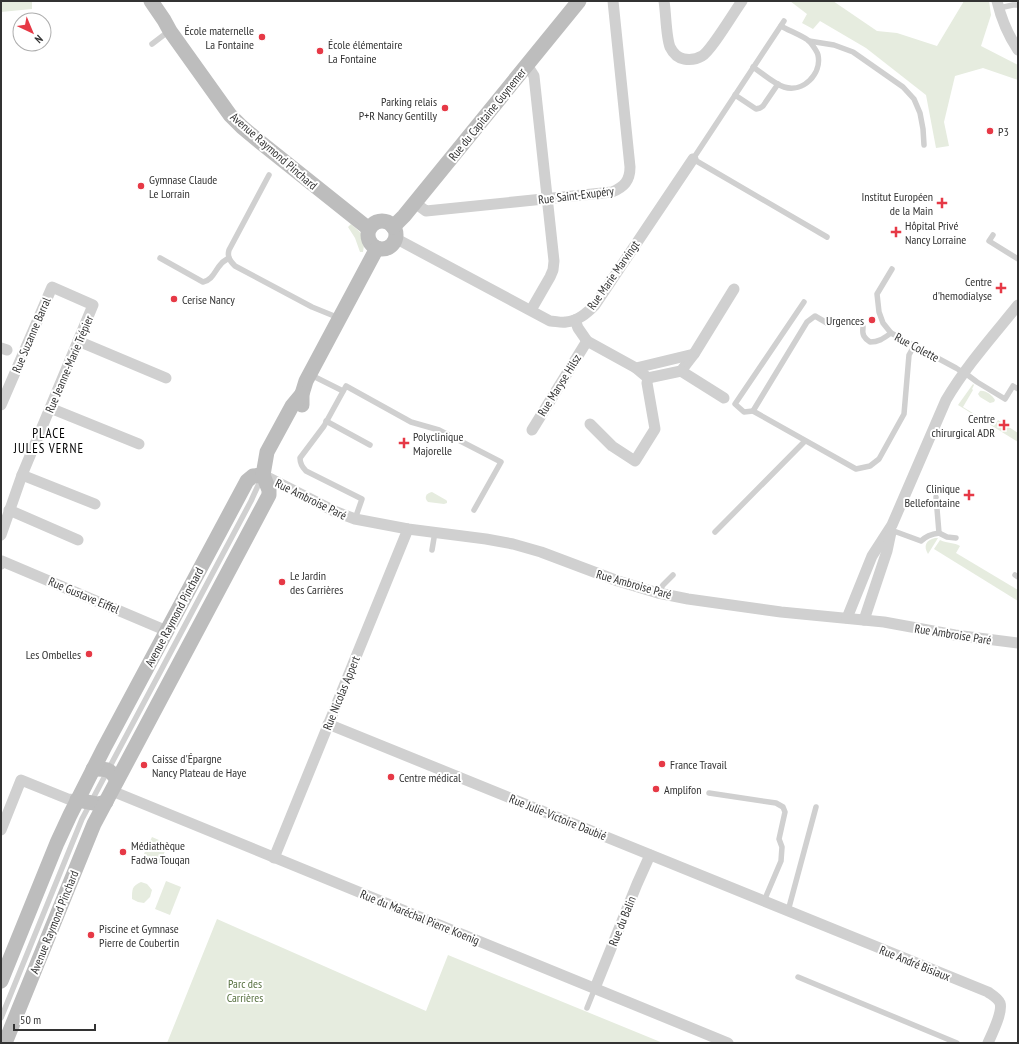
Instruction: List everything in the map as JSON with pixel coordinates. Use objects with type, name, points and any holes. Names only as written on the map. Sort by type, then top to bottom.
[{"type":"street","name":"Avenue Raymond Pinchard","points":[[151,1],[170,31],[223,106],[242,127],[369,229]]},
{"type":"street","name":"Rue du Capitaine Guynemer","points":[[394,232],[404,216],[579,1]]},
{"type":"street","name":"Rue Saint-Exupéry","points":[[415,203],[426,211],[612,192],[625,184],[630,174],[630,167],[613,1]]},
{"type":"street","points":[[664,1],[670,47],[674,54],[682,58],[695,59],[703,56],[711,47],[742,1]]},
{"type":"street","points":[[998,5],[1011,39],[1018,50]]},
{"type":"street","points":[[527,65],[534,76],[554,261],[553,270],[531,310]]},
{"type":"street","name":"Rue Marie Marvingt","points":[[394,232],[550,320],[565,322],[576,320],[587,313],[595,305],[693,159]]},
{"type":"street","points":[[381,221],[388,222],[394,232],[393,242],[386,248],[377,248],[368,240],[367,234],[374,223],[381,221]]},
{"type":"street","points":[[263,475],[276,456],[300,411],[302,394],[309,374],[377,248]]},
{"type":"street","name":"Rue Jeanne-Marie Trépier","points":[[1,535],[22,475],[93,305],[52,287]]},
{"type":"street","name":"Rue Suzanne Barral","points":[[1,405],[52,287]]},
{"type":"street","points":[[648,378],[681,371],[694,354],[734,289]]},
{"type":"street","points":[[847,618],[872,556],[891,528],[946,400],[964,373],[1018,305]]},
{"type":"street","points":[[576,320],[578,328],[587,341],[636,368],[648,378]]},
{"type":"street","points":[[78,341],[166,378]]},
{"type":"street","name":"Rue Maryse Hilsz","points":[[532,430],[587,341]]},
{"type":"street","points":[[636,368],[694,354]]},
{"type":"street","points":[[681,371],[724,398]]},
{"type":"street","points":[[590,424],[612,446],[635,461],[655,429],[647,383],[648,378]]},
{"type":"street","points":[[50,408],[139,444]]},
{"type":"street","points":[[22,475],[95,504]]},
{"type":"street","name":"Avenue Raymond Pinchard","points":[[1,981],[57,843],[83,801],[107,782],[269,495],[270,490],[263,475],[253,476],[247,481],[168,631],[151,660],[107,782],[91,831],[5,1043]]},
{"type":"street","name":"Rue Ambroise Paré","points":[[263,475],[334,511],[355,519],[408,529],[513,544],[541,552],[612,580],[658,593],[688,599],[765,610],[884,622],[955,635],[1018,643]]},
{"type":"street","points":[[10,510],[78,540]]},
{"type":"street","points":[[864,620],[887,551],[891,528]]},
{"type":"street","name":"Rue Nicolas Appert","points":[[274,858],[408,529]]},
{"type":"street","name":"Rue Gustave Eiffel","points":[[1,562],[168,631]]},
{"type":"street","name":"Rue Julie-Victoire Daubié","points":[[328,724],[788,911]]},
{"type":"street","points":[[1,830],[21,780],[68,799],[98,804],[107,782]]},
{"type":"street","name":"Rue du Maréchal Pierre Koenig","points":[[107,782],[274,858],[728,1043]]},
{"type":"street","name":"Rue du Balin","points":[[595,988],[650,855]]},
{"type":"street","name":"Rue André Bisiaux","points":[[788,911],[988,992],[996,998],[1000,1006],[988,1043]]},
{"type":"lane","points":[[998,5],[1018,5]]},
{"type":"lane","points":[[826,237],[693,159],[782,24],[809,41],[834,45],[853,52],[903,88],[914,99],[920,113],[924,145]]},
{"type":"lane","points":[[152,44],[170,31]]},
{"type":"lane","points":[[754,67],[778,84],[788,88],[804,86],[815,74],[819,61],[818,54],[809,41]]},
{"type":"lane","points":[[735,95],[756,109],[760,108],[778,84]]},
{"type":"lane","points":[[269,175],[228,254],[229,258],[235,266],[312,307],[339,318]]},
{"type":"lane","points":[[993,235],[990,241],[1018,260]]},
{"type":"lane","points":[[160,258],[203,282],[207,281],[221,264],[229,258]]},
{"type":"lane","name":"Rue Colette","points":[[892,269],[877,294],[878,306],[883,322],[891,333],[956,368],[1005,399],[1013,386],[1018,389]]},
{"type":"lane","points":[[804,302],[735,404],[744,412],[753,411],[856,469],[870,466],[879,459],[904,414],[909,355],[914,346]]},
{"type":"lane","points":[[873,311],[878,306]]},
{"type":"lane","points":[[753,411],[807,322],[815,316],[827,323]]},
{"type":"lane","points":[[863,327],[863,336],[870,342],[880,340],[891,333]]},
{"type":"lane","points":[[309,374],[343,391]]},
{"type":"lane","points":[[355,519],[362,498],[306,471],[300,463],[300,458],[324,426],[346,386],[411,422],[439,430],[501,462],[474,510]]},
{"type":"lane","points":[[326,421],[370,445]]},
{"type":"lane","points":[[715,532],[805,441]]},
{"type":"lane","points":[[936,497],[939,533]]},
{"type":"lane","points":[[891,528],[921,542],[924,538],[931,534],[939,533],[947,537],[956,538]]},
{"type":"lane","points":[[432,550],[435,532]]},
{"type":"lane","points":[[658,593],[663,585],[673,575]]},
{"type":"lane","points":[[709,794],[776,803],[783,807],[785,812],[779,839],[782,847],[781,861],[764,901]]},
{"type":"lane","name":"Avenue Raymond Pinchard","points":[[1,1018],[82,819],[83,801]]},
{"type":"lane","points":[[788,911],[816,806]]},
{"type":"lane","points":[[798,977],[957,1043]]},
{"type":"lane","points":[[587,1008],[595,988]]},
{"type":"green space","points":[[1,1],[30,1],[32,2],[32,9],[1,12]]},
{"type":"green space","points":[[790,1],[833,1],[877,31],[897,33],[937,46],[964,1],[989,1],[991,15],[981,46],[1018,65],[1018,80],[983,68],[955,76],[944,122],[949,146],[936,148],[926,95],[866,48],[820,21],[813,29],[802,23],[807,14]]},
{"type":"green space","points":[[351,224],[361,233],[364,245],[363,252],[360,252],[355,238],[348,227]]},
{"type":"green space","points":[[973,384],[973,390],[963,407],[994,426],[998,420],[1018,433],[1018,442],[958,405]]},
{"type":"green space","points":[[980,391],[984,391],[990,395],[995,400],[994,402],[990,403],[980,397],[978,394]]},
{"type":"green space","points":[[432,492],[446,500],[447,503],[428,502],[426,496]]},
{"type":"green space","points":[[938,538],[928,554],[926,544],[929,540]]},
{"type":"green space","points":[[940,540],[960,546],[956,553],[1018,590],[1018,601],[934,549]]},
{"type":"green space","points":[[152,837],[168,844],[160,863],[143,856]]},
{"type":"green space","points":[[166,881],[181,887],[170,915],[155,909]]},
{"type":"green space","points":[[141,882],[147,884],[152,890],[150,897],[144,903],[132,899],[133,888]]},
{"type":"green space","name":"Parc des Carrières","points":[[217,919],[426,1011],[448,955],[663,1043],[167,1043]]},
{"type":"place","name":"École maternelle La Fontaine","points":[[262,37]]},
{"type":"place","name":"École élémentaire La Fontaine","points":[[320,51]]},
{"type":"place","name":"Parking relais P+R Nancy Gentilly","points":[[445,108]]},
{"type":"place","name":"P3","points":[[990,131]]},
{"type":"place","name":"Gymnase Claude Le Lorrain","points":[[141,186]]},
{"type":"place","name":"Institut Européen de la Main","points":[[942,203]]},
{"type":"place","name":"Hôpital Privé Nancy Lorraine","points":[[896,232]]},
{"type":"place","name":"Centre d'hemodialyse","points":[[1001,288]]},
{"type":"place","name":"Cerise Nancy","points":[[174,299]]},
{"type":"place","name":"Urgences","points":[[872,320]]},
{"type":"place","name":"Centre chirurgical ADR","points":[[1004,425]]},
{"type":"place","name":"Polyclinique Majorelle","points":[[404,443]]},
{"type":"place","name":"Clinique Bellefontaine","points":[[969,495]]},
{"type":"place","name":"Le Jardin des Carrières","points":[[282,582]]},
{"type":"place","name":"Les Ombelles","points":[[89,654]]},
{"type":"place","name":"France Travail","points":[[662,764]]},
{"type":"place","name":"Caisse d'Épargne Nancy Plateau de Haye","points":[[144,765]]},
{"type":"place","name":"Centre médical","points":[[391,777]]},
{"type":"place","name":"Amplifon","points":[[656,789]]},
{"type":"place","name":"Médiathèque Fadwa Touqan","points":[[123,852]]},
{"type":"place","name":"Piscine et Gymnase Pierre de Coubertin","points":[[91,935]]},
{"type":"district","name":"PLACE JULES VERNE","points":[[49,440]]}]
